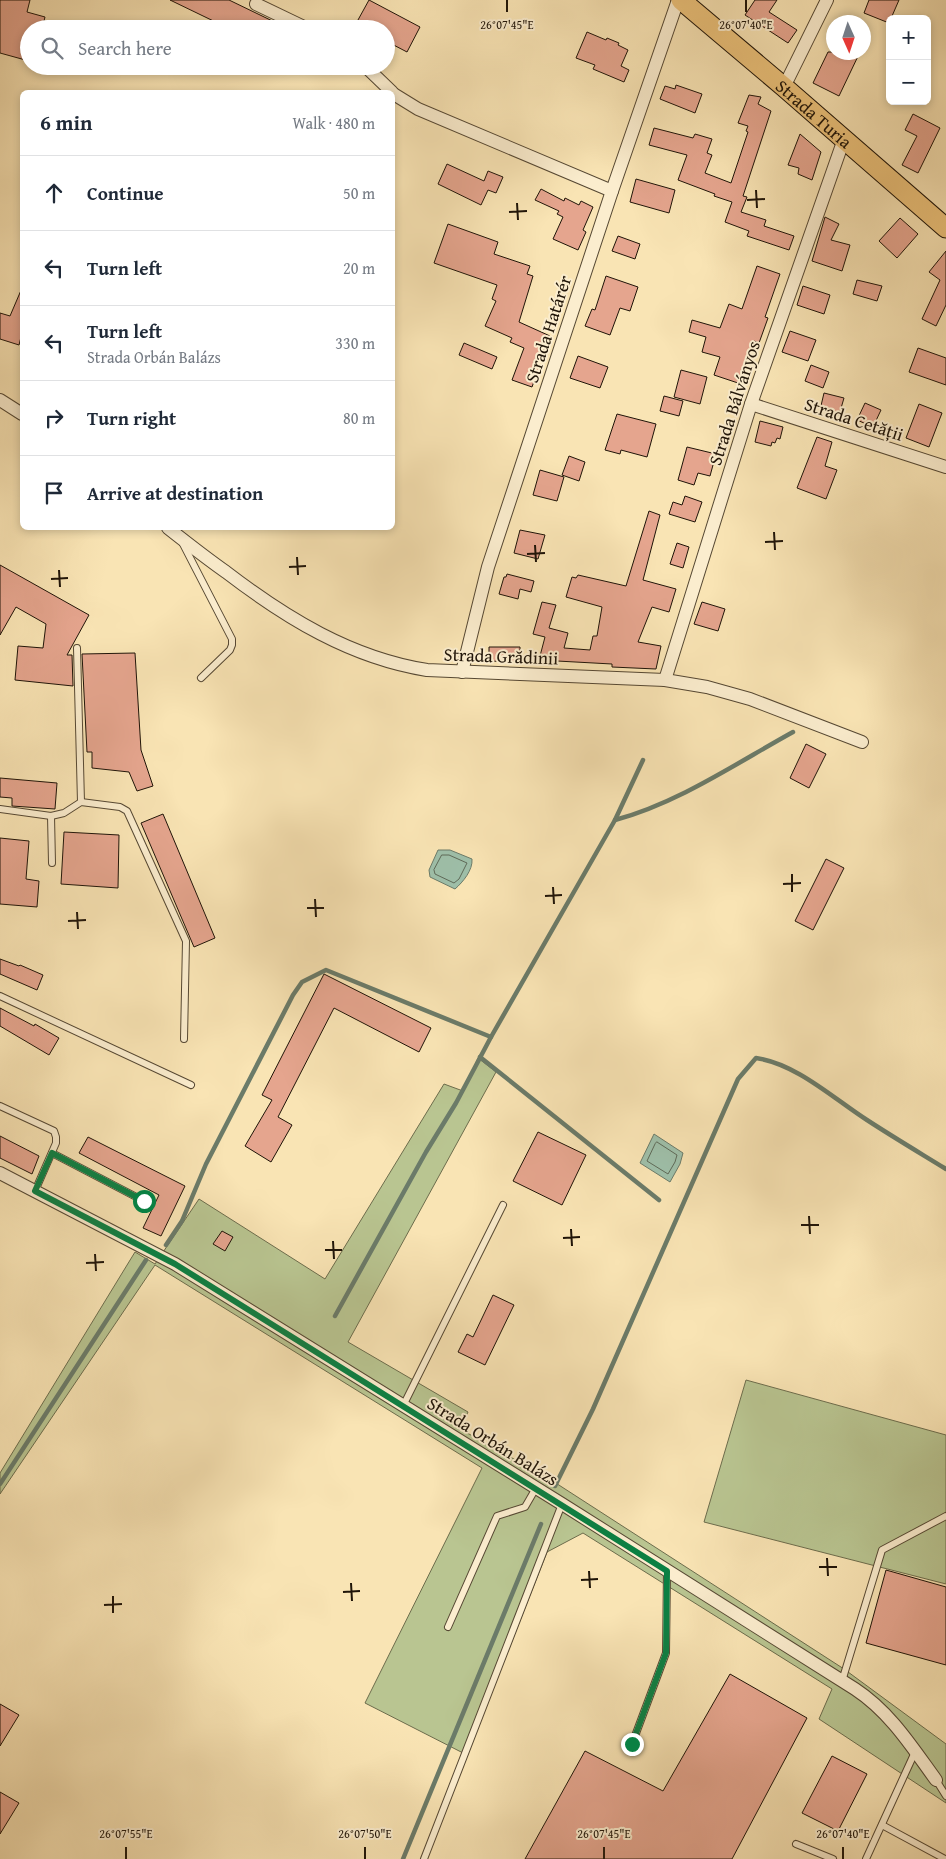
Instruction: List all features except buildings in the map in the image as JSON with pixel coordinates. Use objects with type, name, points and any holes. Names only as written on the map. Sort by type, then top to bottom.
[{"type":"main road","name":"Strada Turia","points":[[680,0],[784,87],[946,228]]},
{"type":"street","name":"Strada Határér","points":[[462,672],[488,567],[612,190],[680,0]]},
{"type":"street","points":[[784,87],[827,0]]},
{"type":"street","points":[[256,4],[289,20]]},
{"type":"street","points":[[375,75],[389,90]]},
{"type":"street","points":[[395,95],[418,109],[612,190]]},
{"type":"street","name":"Strada Bálványos","points":[[665,680],[750,404],[844,139]]},
{"type":"street","points":[[0,400],[20,413]]},
{"type":"street","name":"Strada Cetății","points":[[750,404],[946,467]]},
{"type":"street","name":"Strada Grădinii","points":[[170,530],[261,599],[306,627],[363,653],[405,667],[462,672],[665,680],[707,687],[750,700],[862,742]]},
{"type":"street","name":"Strada Orbán Balázs","points":[[0,1173],[175,1264],[562,1504],[866,1696],[888,1716],[941,1782]]},
{"type":"lane","points":[[180,538],[232,638],[230,650],[201,678]]},
{"type":"lane","points":[[77,648],[81,802]]},
{"type":"lane","points":[[0,809],[51,816],[64,813],[81,802],[120,807],[127,811],[186,941],[184,1039]]},
{"type":"lane","points":[[51,816],[52,864]]},
{"type":"lane","points":[[0,996],[191,1085]]},
{"type":"lane","points":[[0,1106],[54,1132],[56,1143],[35,1191]]},
{"type":"lane","points":[[52,1153],[144,1201]]},
{"type":"lane","points":[[403,1406],[503,1205]]},
{"type":"lane","points":[[448,1627],[497,1516],[525,1507],[536,1488]]},
{"type":"lane","points":[[424,1859],[562,1504]]},
{"type":"lane","points":[[842,1681],[882,1550],[946,1516]]},
{"type":"lane","points":[[632,1744],[666,1653],[667,1571]]},
{"type":"lane","points":[[866,1859],[915,1752]]},
{"type":"lane","points":[[941,1782],[946,1796]]},
{"type":"lane","points":[[882,1825],[945,1859]]},
{"type":"lane","points":[[796,1844],[833,1859]]},
{"type":"shaded area","points":[[478,1058],[496,1072],[348,1342],[468,1412],[460,1429],[548,1478],[844,1669],[946,1744],[946,1803],[819,1719],[832,1689],[583,1533],[547,1552],[467,1755],[365,1703],[482,1468],[155,1265],[0,1494],[0,1473],[135,1252],[155,1264],[199,1199],[325,1279],[444,1084],[463,1091]]},
{"type":"shaded area","points":[[746,1380],[946,1435],[946,1584],[704,1522]]},
{"type":"water","points":[[438,850],[450,850],[472,859],[469,871],[455,889],[430,877],[429,870]]},
{"type":"water","points":[[654,1134],[683,1153],[680,1164],[670,1182],[640,1163]]},
{"type":"waterway","points":[[615,820],[638,813],[684,793],[793,732]]},
{"type":"waterway","points":[[166,1245],[182,1221],[206,1164],[293,995],[302,982],[326,970],[491,1037],[615,820],[643,760]]},
{"type":"waterway","points":[[335,1316],[426,1152],[456,1103],[491,1037]]},
{"type":"waterway","points":[[480,1057],[659,1200]]},
{"type":"waterway","points":[[555,1486],[593,1409],[738,1079],[756,1058],[786,1067],[815,1083],[867,1120],[946,1169]]},
{"type":"waterway","points":[[0,1484],[146,1260]]},
{"type":"waterway","points":[[403,1859],[541,1524]]},
{"type":"route","points":[[144,1201],[52,1153],[35,1191],[175,1264],[667,1571],[666,1653],[632,1744]]}]
